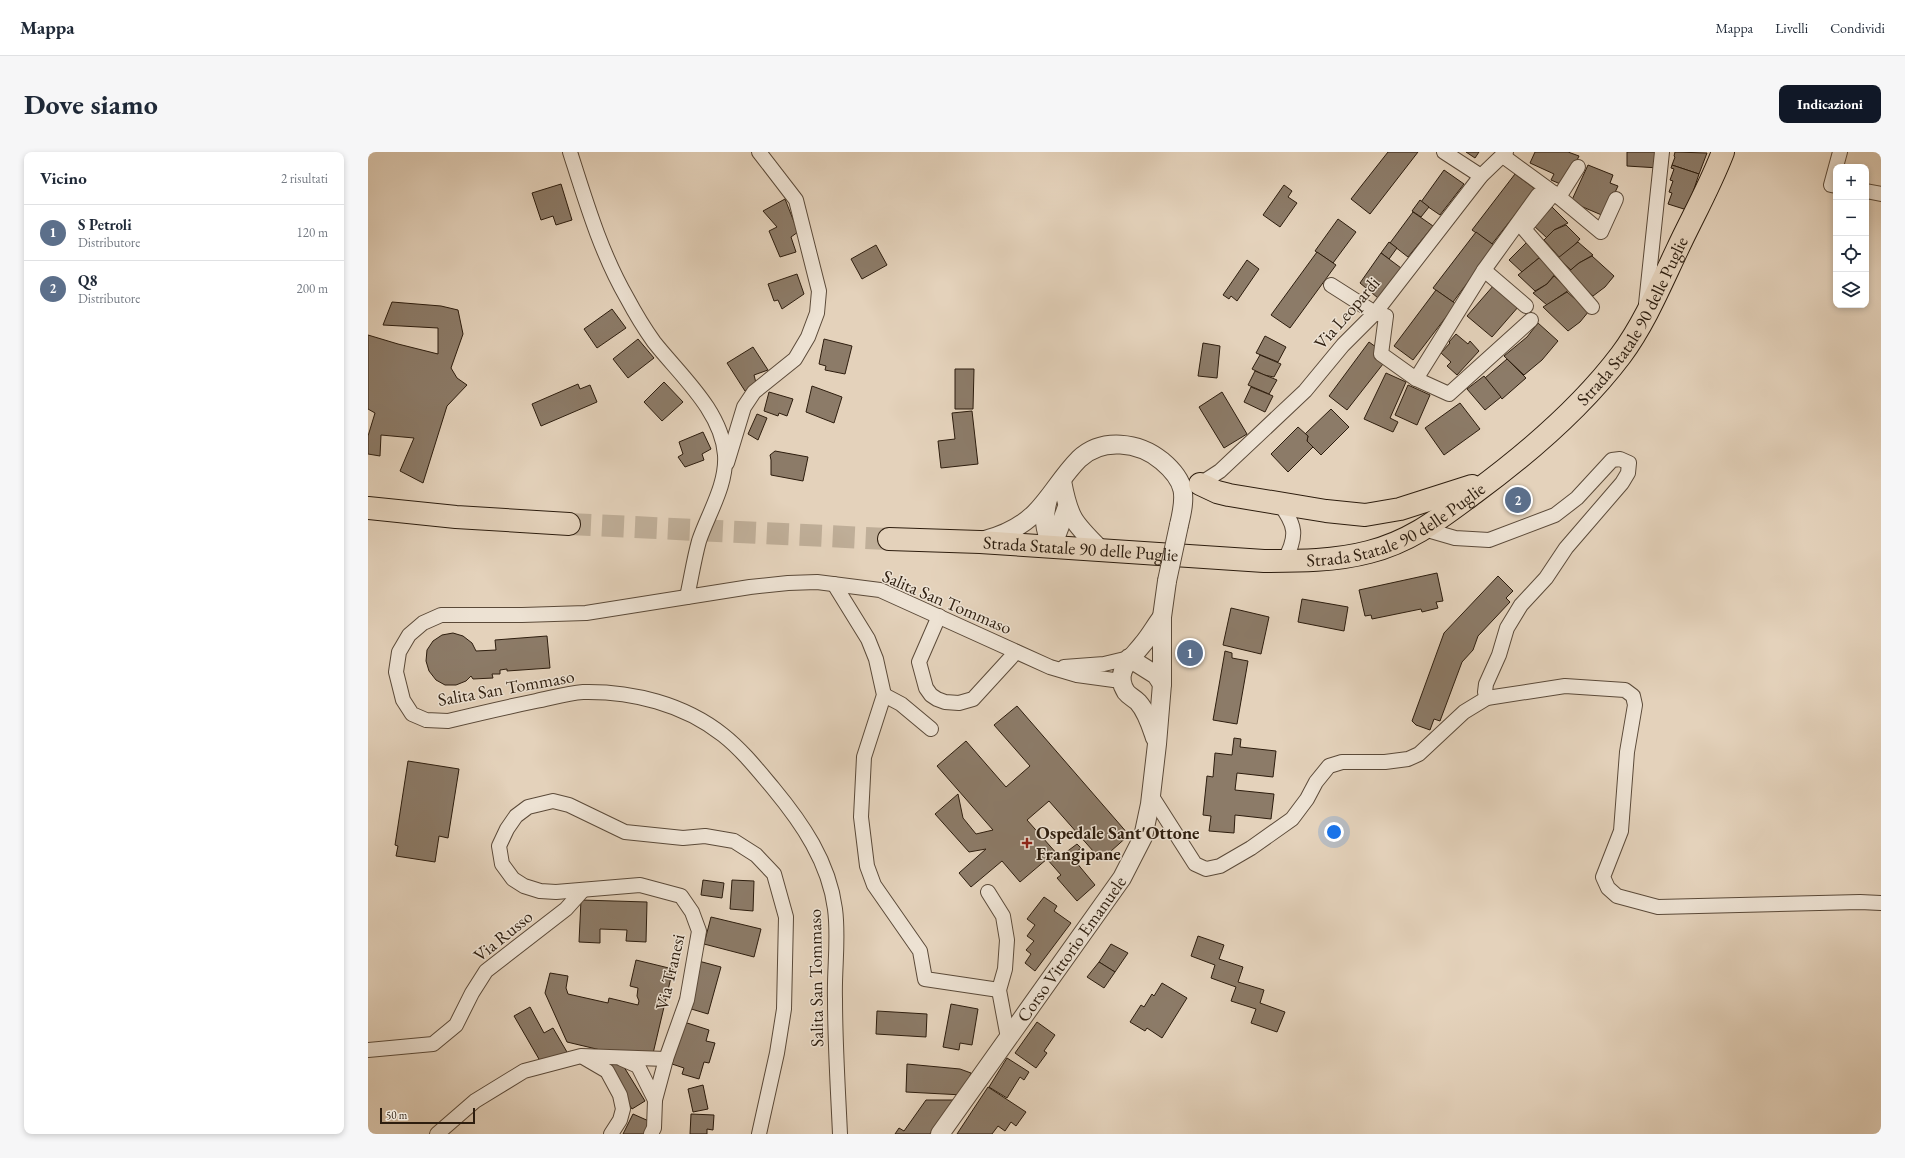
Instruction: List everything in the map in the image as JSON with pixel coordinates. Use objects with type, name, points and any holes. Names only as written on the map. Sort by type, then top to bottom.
[{"type":"main road","name":"Strada Statale 90 delle Puglie","points":[[888,539],[980,542],[1284,561],[1330,558],[1369,552],[1398,542],[1424,529],[1492,479],[1549,432],[1598,382],[1621,355],[1645,314],[1714,176],[1723,152]]},
{"type":"main road","points":[[1191,484],[1229,495],[1326,511],[1364,515],[1400,509],[1492,479]]},
{"type":"main road","points":[[368,508],[456,518],[569,524]]},
{"type":"street","points":[[570,152],[606,256],[627,297],[654,341],[694,389],[721,431],[725,454],[725,469]]},
{"type":"street","points":[[687,597],[699,542],[713,507],[744,407],[754,392],[794,359],[808,337],[817,313],[819,291],[796,200],[759,152]]},
{"type":"street","points":[[1444,152],[1480,176]]},
{"type":"street","points":[[1645,314],[1662,152]]},
{"type":"street","points":[[1837,164],[1840,152]]},
{"type":"street","points":[[1504,154],[1602,232],[1616,199]]},
{"type":"street","name":"Via Leopardi","points":[[1191,484],[1220,471],[1305,391],[1343,345],[1375,313],[1480,176],[1504,154]]},
{"type":"street","points":[[1578,168],[1557,195],[1524,229],[1592,307]]},
{"type":"street","points":[[1869,192],[1881,194]]},
{"type":"street","points":[[1416,379],[1484,270],[1538,195]]},
{"type":"street","points":[[1484,270],[1526,306]]},
{"type":"street","points":[[1331,285],[1375,313],[1386,316],[1381,354],[1416,379],[1449,394],[1531,320]]},
{"type":"street","name":"Corso Vittorio Emanuele","points":[[940,1134],[1122,878],[1143,837],[1151,795],[1157,744],[1162,684],[1162,617],[1167,581],[1179,525],[1184,503],[1191,484],[1155,455],[1141,448],[1119,444],[1106,445],[1093,450],[1080,458],[1048,498],[1024,523],[1004,535],[980,542]]},
{"type":"street","points":[[1424,529],[1455,538],[1488,540],[1555,515],[1577,498],[1612,460],[1620,459],[1628,463],[1628,473],[1622,483],[1566,548],[1546,578],[1521,605],[1506,628],[1499,655],[1486,684],[1485,692],[1487,698]]},
{"type":"street","points":[[1062,481],[1067,507],[1076,525],[1101,550]]},
{"type":"street","name":"Corso Vittorio Emanuele","points":[[1048,498],[1044,516],[1044,528],[1052,547]]},
{"type":"street","points":[[1280,503],[1291,518],[1293,527],[1291,549],[1284,561]]},
{"type":"street","points":[[1052,547],[1067,507]]},
{"type":"street","name":"Salita San Tommaso","points":[[840,1134],[834,999],[837,945],[836,908],[828,875],[807,832],[789,807],[741,750],[722,734],[696,717],[676,707],[652,700],[620,695],[582,692],[448,721],[426,720],[412,714],[404,700],[396,672],[398,652],[408,636],[423,623],[442,615],[522,615],[586,612],[788,583],[817,582],[880,590],[1050,667],[1077,675],[1121,681]]},
{"type":"street","points":[[834,584],[868,639],[876,659],[884,695],[864,757],[860,817],[867,866],[874,885],[920,951],[925,979],[999,990]]},
{"type":"street","points":[[939,616],[919,662],[926,688],[931,695],[937,699],[945,702],[959,703],[973,700],[1016,652]]},
{"type":"street","name":"Corso Vittorio Emanuele","points":[[1157,744],[1148,719],[1138,702],[1126,693],[1121,681],[1123,669],[1129,658],[1142,645],[1162,617]]},
{"type":"street","points":[[1129,658],[1156,675],[1162,684],[1150,697],[1138,702]]},
{"type":"street","name":"Salita San Tommaso","points":[[1050,667],[1104,664],[1129,658]]},
{"type":"street","points":[[1151,795],[1195,864],[1206,869],[1220,866],[1251,848],[1292,819],[1307,799],[1316,782],[1329,766],[1342,762],[1385,762],[1408,759],[1419,754],[1464,712],[1487,698],[1565,686],[1625,690],[1632,696],[1635,705],[1628,752],[1621,831],[1603,877],[1608,888],[1617,896],[1658,907],[1860,902],[1881,903]]},
{"type":"street","points":[[884,695],[901,704],[931,729]]},
{"type":"street","name":"Salita San Tommaso","points":[[556,892],[540,891],[524,886],[513,879],[502,864],[500,846],[507,829],[513,820],[528,807],[553,801],[564,803],[625,832],[683,838],[705,836],[734,841],[756,855],[774,874],[786,917],[784,1009],[777,1053],[759,1134]]},
{"type":"street","name":"Via Tranesi","points":[[556,892],[640,885],[681,896],[692,912],[700,931],[687,1000],[666,1059],[656,1100],[654,1128],[651,1134]]},
{"type":"street","name":"Via Russo","points":[[368,1050],[433,1044],[456,1025],[472,993],[486,971],[566,909],[583,890]]},
{"type":"street","name":"Via Russo","points":[[552,920],[557,902],[556,892]]},
{"type":"street","points":[[988,892],[1003,916],[1006,940],[1005,969],[999,990],[1008,1038]]},
{"type":"street","points":[[438,1134],[475,1101],[524,1071],[581,1056],[666,1059]]},
{"type":"street","points":[[581,1056],[607,1071],[620,1095],[623,1109],[620,1120],[611,1134]]},
{"type":"street","points":[[616,1057],[638,1066],[656,1100]]},
{"type":"building","points":[[1388,152],[1418,152],[1370,214],[1351,199]]},
{"type":"building","points":[[1466,152],[1479,152],[1475,158]]},
{"type":"building","points":[[1535,152],[1568,152],[1579,156],[1565,186],[1551,180],[1554,174],[1530,163]]},
{"type":"building","points":[[1627,152],[1661,152],[1659,168],[1627,166]]},
{"type":"building","points":[[1675,152],[1707,153],[1699,174],[1672,165]]},
{"type":"building","points":[[1588,165],[1613,175],[1610,183],[1618,186],[1604,216],[1571,202]]},
{"type":"building","points":[[1672,165],[1699,174],[1687,210],[1668,204],[1672,193],[1669,192],[1673,181],[1670,180],[1674,169],[1671,168]]},
{"type":"building","points":[[1444,170],[1464,184],[1440,215],[1421,202]]},
{"type":"building","points":[[1515,174],[1535,189],[1492,244],[1472,230]]},
{"type":"building","points":[[561,184],[572,220],[556,225],[553,216],[541,220],[532,193]]},
{"type":"building","points":[[1284,185],[1292,191],[1288,197],[1297,203],[1280,227],[1263,215]]},
{"type":"building","points":[[785,199],[798,232],[791,237],[796,252],[780,257],[769,231],[777,227],[763,211]]},
{"type":"building","points":[[1420,200],[1429,207],[1421,217],[1412,211]]},
{"type":"building","points":[[1552,207],[1568,223],[1554,230],[1547,238],[1533,225]]},
{"type":"building","points":[[1413,212],[1433,226],[1408,257],[1390,243]]},
{"type":"building","points":[[1338,219],[1356,232],[1333,263],[1315,251]]},
{"type":"building","points":[[1566,225],[1580,239],[1560,258],[1544,240],[1554,230]]},
{"type":"building","points":[[1476,232],[1495,246],[1453,302],[1433,288]]},
{"type":"building","points":[[1528,241],[1544,258],[1539,258],[1522,272],[1509,260]]},
{"type":"building","points":[[1389,242],[1397,248],[1389,259],[1381,253]]},
{"type":"building","points":[[1578,242],[1593,255],[1579,263],[1571,270],[1558,258]]},
{"type":"building","points":[[876,245],[887,265],[862,279],[851,259]]},
{"type":"building","points":[[1317,252],[1336,265],[1290,328],[1271,315]]},
{"type":"building","points":[[1381,253],[1401,268],[1378,298],[1360,283]]},
{"type":"building","points":[[1592,256],[1614,276],[1605,287],[1593,296],[1567,273],[1579,263]]},
{"type":"building","points":[[1539,258],[1555,274],[1547,284],[1535,291],[1518,275]]},
{"type":"building","points":[[1247,260],[1259,269],[1237,301],[1231,296],[1229,299],[1223,295]]},
{"type":"building","points":[[797,274],[804,294],[782,309],[778,300],[774,301],[768,284]]},
{"type":"building","points":[[1554,276],[1569,290],[1547,305],[1533,293],[1547,284]]},
{"type":"building","points":[[1494,285],[1519,306],[1492,337],[1467,316]]},
{"type":"building","points":[[1436,290],[1456,304],[1413,360],[1394,346]]},
{"type":"building","points":[[1567,292],[1589,311],[1580,322],[1568,331],[1543,307]]},
{"type":"building","points":[[392,302],[441,306],[458,310],[463,334],[451,368],[457,378],[467,385],[447,406],[423,483],[400,471],[414,438],[381,435],[380,456],[368,454],[368,436],[375,413],[368,409],[368,335],[438,354],[438,328],[383,325]]},
{"type":"building","points":[[612,309],[626,328],[597,348],[584,329]]},
{"type":"building","points":[[1538,323],[1558,341],[1542,360],[1524,375],[1504,356],[1527,337]]},
{"type":"building","points":[[1456,334],[1468,344],[1470,341],[1479,351],[1457,375],[1447,366],[1451,362],[1441,353]]},
{"type":"building","points":[[1265,336],[1286,347],[1278,362],[1256,353]]},
{"type":"building","points":[[638,339],[654,358],[628,378],[613,359]]},
{"type":"building","points":[[824,339],[852,346],[845,374],[825,370],[826,366],[819,364]]},
{"type":"building","points":[[1369,342],[1380,350],[1375,357],[1383,364],[1347,410],[1329,396]]},
{"type":"building","points":[[1203,343],[1220,346],[1217,378],[1198,376]]},
{"type":"building","points":[[753,347],[768,370],[754,375],[756,383],[745,391],[727,363]]},
{"type":"building","points":[[1260,355],[1281,364],[1274,377],[1264,375],[1252,369]]},
{"type":"building","points":[[1507,359],[1526,378],[1502,399],[1485,378]]},
{"type":"building","points":[[955,369],[974,369],[973,409],[955,409]]},
{"type":"building","points":[[1255,371],[1277,380],[1269,394],[1248,385]]},
{"type":"building","points":[[1386,373],[1406,382],[1390,418],[1398,422],[1393,432],[1364,419]]},
{"type":"building","points":[[1484,376],[1501,397],[1485,410],[1467,389]]},
{"type":"building","points":[[664,382],[683,402],[662,421],[644,402]]},
{"type":"building","points":[[578,384],[580,389],[590,385],[597,402],[541,426],[532,404]]},
{"type":"building","points":[[1408,385],[1430,395],[1417,425],[1395,415]]},
{"type":"building","points":[[812,386],[842,397],[834,423],[806,412]]},
{"type":"building","points":[[1251,387],[1273,396],[1265,412],[1244,402]]},
{"type":"building","points":[[769,392],[793,399],[787,416],[779,413],[778,416],[764,411]]},
{"type":"building","points":[[1222,392],[1247,434],[1224,448],[1199,407]]},
{"type":"building","points":[[1460,403],[1480,429],[1444,455],[1425,428]]},
{"type":"building","points":[[1331,409],[1349,427],[1321,455],[1307,441],[1308,436],[1305,434]]},
{"type":"building","points":[[972,411],[978,464],[941,468],[938,441],[955,439],[952,413]]},
{"type":"building","points":[[757,414],[767,418],[758,440],[748,434]]},
{"type":"building","points":[[1298,427],[1308,436],[1307,441],[1313,447],[1288,472],[1271,454]]},
{"type":"building","points":[[703,432],[711,449],[702,454],[704,460],[685,467],[678,457],[683,454],[679,442]]},
{"type":"building","points":[[775,451],[808,457],[803,481],[771,475],[770,455]]},
{"type":"building","points":[[1437,573],[1443,601],[1436,602],[1438,608],[1422,612],[1421,609],[1372,619],[1371,615],[1365,616],[1359,590]]},
{"type":"building","points":[[1498,576],[1513,591],[1506,598],[1510,602],[1478,636],[1473,650],[1462,662],[1440,721],[1434,719],[1430,730],[1416,725],[1412,721],[1444,633]]},
{"type":"building","points":[[1302,599],[1348,607],[1344,631],[1298,622]]},
{"type":"building","points":[[1231,608],[1269,617],[1261,654],[1223,645]]},
{"type":"building","points":[[453,633],[463,636],[472,643],[476,651],[496,650],[495,640],[547,636],[550,668],[507,671],[507,669],[500,670],[500,674],[492,674],[493,678],[473,679],[471,676],[466,681],[456,685],[445,685],[436,680],[429,671],[426,661],[427,650],[433,641],[442,635]]},
{"type":"building","points":[[1225,651],[1232,653],[1232,658],[1248,661],[1237,724],[1213,720]]},
{"type":"building","points":[[1017,706],[1129,835],[1101,860],[1049,801],[1027,820],[1058,855],[1065,853],[1077,844],[1081,848],[1071,856],[1095,885],[1077,901],[1057,878],[1061,875],[1047,859],[1020,882],[1002,861],[971,887],[959,873],[986,849],[969,852],[935,814],[958,794],[963,818],[976,834],[993,830],[937,766],[966,741],[1006,787],[1030,766],[994,725]]},
{"type":"building","points":[[1234,738],[1241,739],[1240,747],[1276,751],[1273,777],[1237,773],[1235,790],[1274,794],[1271,819],[1235,815],[1234,833],[1209,831],[1211,816],[1203,815],[1207,776],[1213,777],[1215,753],[1232,755]]},
{"type":"building","points":[[408,761],[459,769],[448,838],[439,836],[435,862],[396,856],[398,846],[395,845]]},
{"type":"building","points":[[703,880],[724,883],[722,898],[701,895]]},
{"type":"building","points":[[732,880],[754,881],[753,911],[730,909]]},
{"type":"building","points":[[1044,897],[1057,906],[1054,911],[1071,923],[1035,971],[1025,963],[1031,954],[1026,950],[1034,941],[1027,936],[1035,925],[1027,919]]},
{"type":"building","points":[[581,900],[647,902],[646,942],[626,941],[627,930],[600,929],[600,943],[579,942]]},
{"type":"building","points":[[711,917],[761,929],[754,957],[704,944]]},
{"type":"building","points":[[1198,936],[1224,945],[1219,959],[1243,967],[1238,982],[1264,990],[1260,1003],[1285,1012],[1277,1032],[1251,1023],[1256,1009],[1231,1001],[1236,987],[1211,978],[1215,965],[1191,956]]},
{"type":"building","points":[[1111,944],[1128,953],[1115,972],[1099,962]]},
{"type":"building","points":[[691,959],[721,967],[708,1014],[678,1005]]},
{"type":"building","points":[[636,960],[673,969],[651,1062],[567,1042],[545,993],[550,973],[568,976],[566,988],[568,994],[608,1003],[609,998],[638,1005],[638,988],[630,986]]},
{"type":"building","points":[[1099,962],[1115,972],[1104,988],[1087,977]]},
{"type":"building","points":[[1162,983],[1187,998],[1162,1038],[1147,1028],[1145,1031],[1130,1022],[1141,1005],[1144,1007],[1152,994],[1154,996]]},
{"type":"building","points":[[951,1004],[978,1009],[972,1045],[960,1043],[959,1050],[943,1047]]},
{"type":"building","points":[[530,1007],[544,1033],[553,1028],[567,1052],[543,1066],[514,1016]]},
{"type":"building","points":[[877,1011],[927,1014],[926,1037],[876,1034]]},
{"type":"building","points":[[684,1022],[709,1030],[706,1041],[715,1043],[709,1063],[704,1062],[699,1079],[682,1074],[684,1068],[672,1064]]},
{"type":"building","points":[[1037,1022],[1055,1035],[1044,1051],[1047,1053],[1036,1068],[1015,1053]]},
{"type":"building","points":[[1007,1058],[1029,1072],[1024,1080],[1020,1077],[1007,1098],[989,1087]]},
{"type":"building","points":[[619,1059],[645,1101],[632,1109],[606,1068]]},
{"type":"building","points":[[907,1064],[960,1069],[971,1073],[963,1095],[906,1092]]},
{"type":"building","points":[[703,1085],[708,1109],[693,1112],[688,1089]]},
{"type":"building","points":[[988,1087],[1026,1112],[1016,1126],[1011,1122],[1005,1131],[998,1126],[992,1134],[957,1134]]},
{"type":"building","points":[[926,1100],[955,1100],[930,1134],[895,1134],[899,1128],[904,1131]]},
{"type":"building","points":[[633,1114],[651,1122],[645,1134],[623,1134]]},
{"type":"building","points":[[691,1114],[714,1115],[713,1130],[707,1129],[707,1134],[690,1134]]},
{"type":"tunnel","points":[[569,524],[889,539]]},
{"type":"place","name":"Q8","points":[[1518,500]]},
{"type":"place","name":"S Petroli","points":[[1190,653]]},
{"type":"place","name":"Ospedale Sant'Ottone Frangipane","points":[[1027,843]]}]
